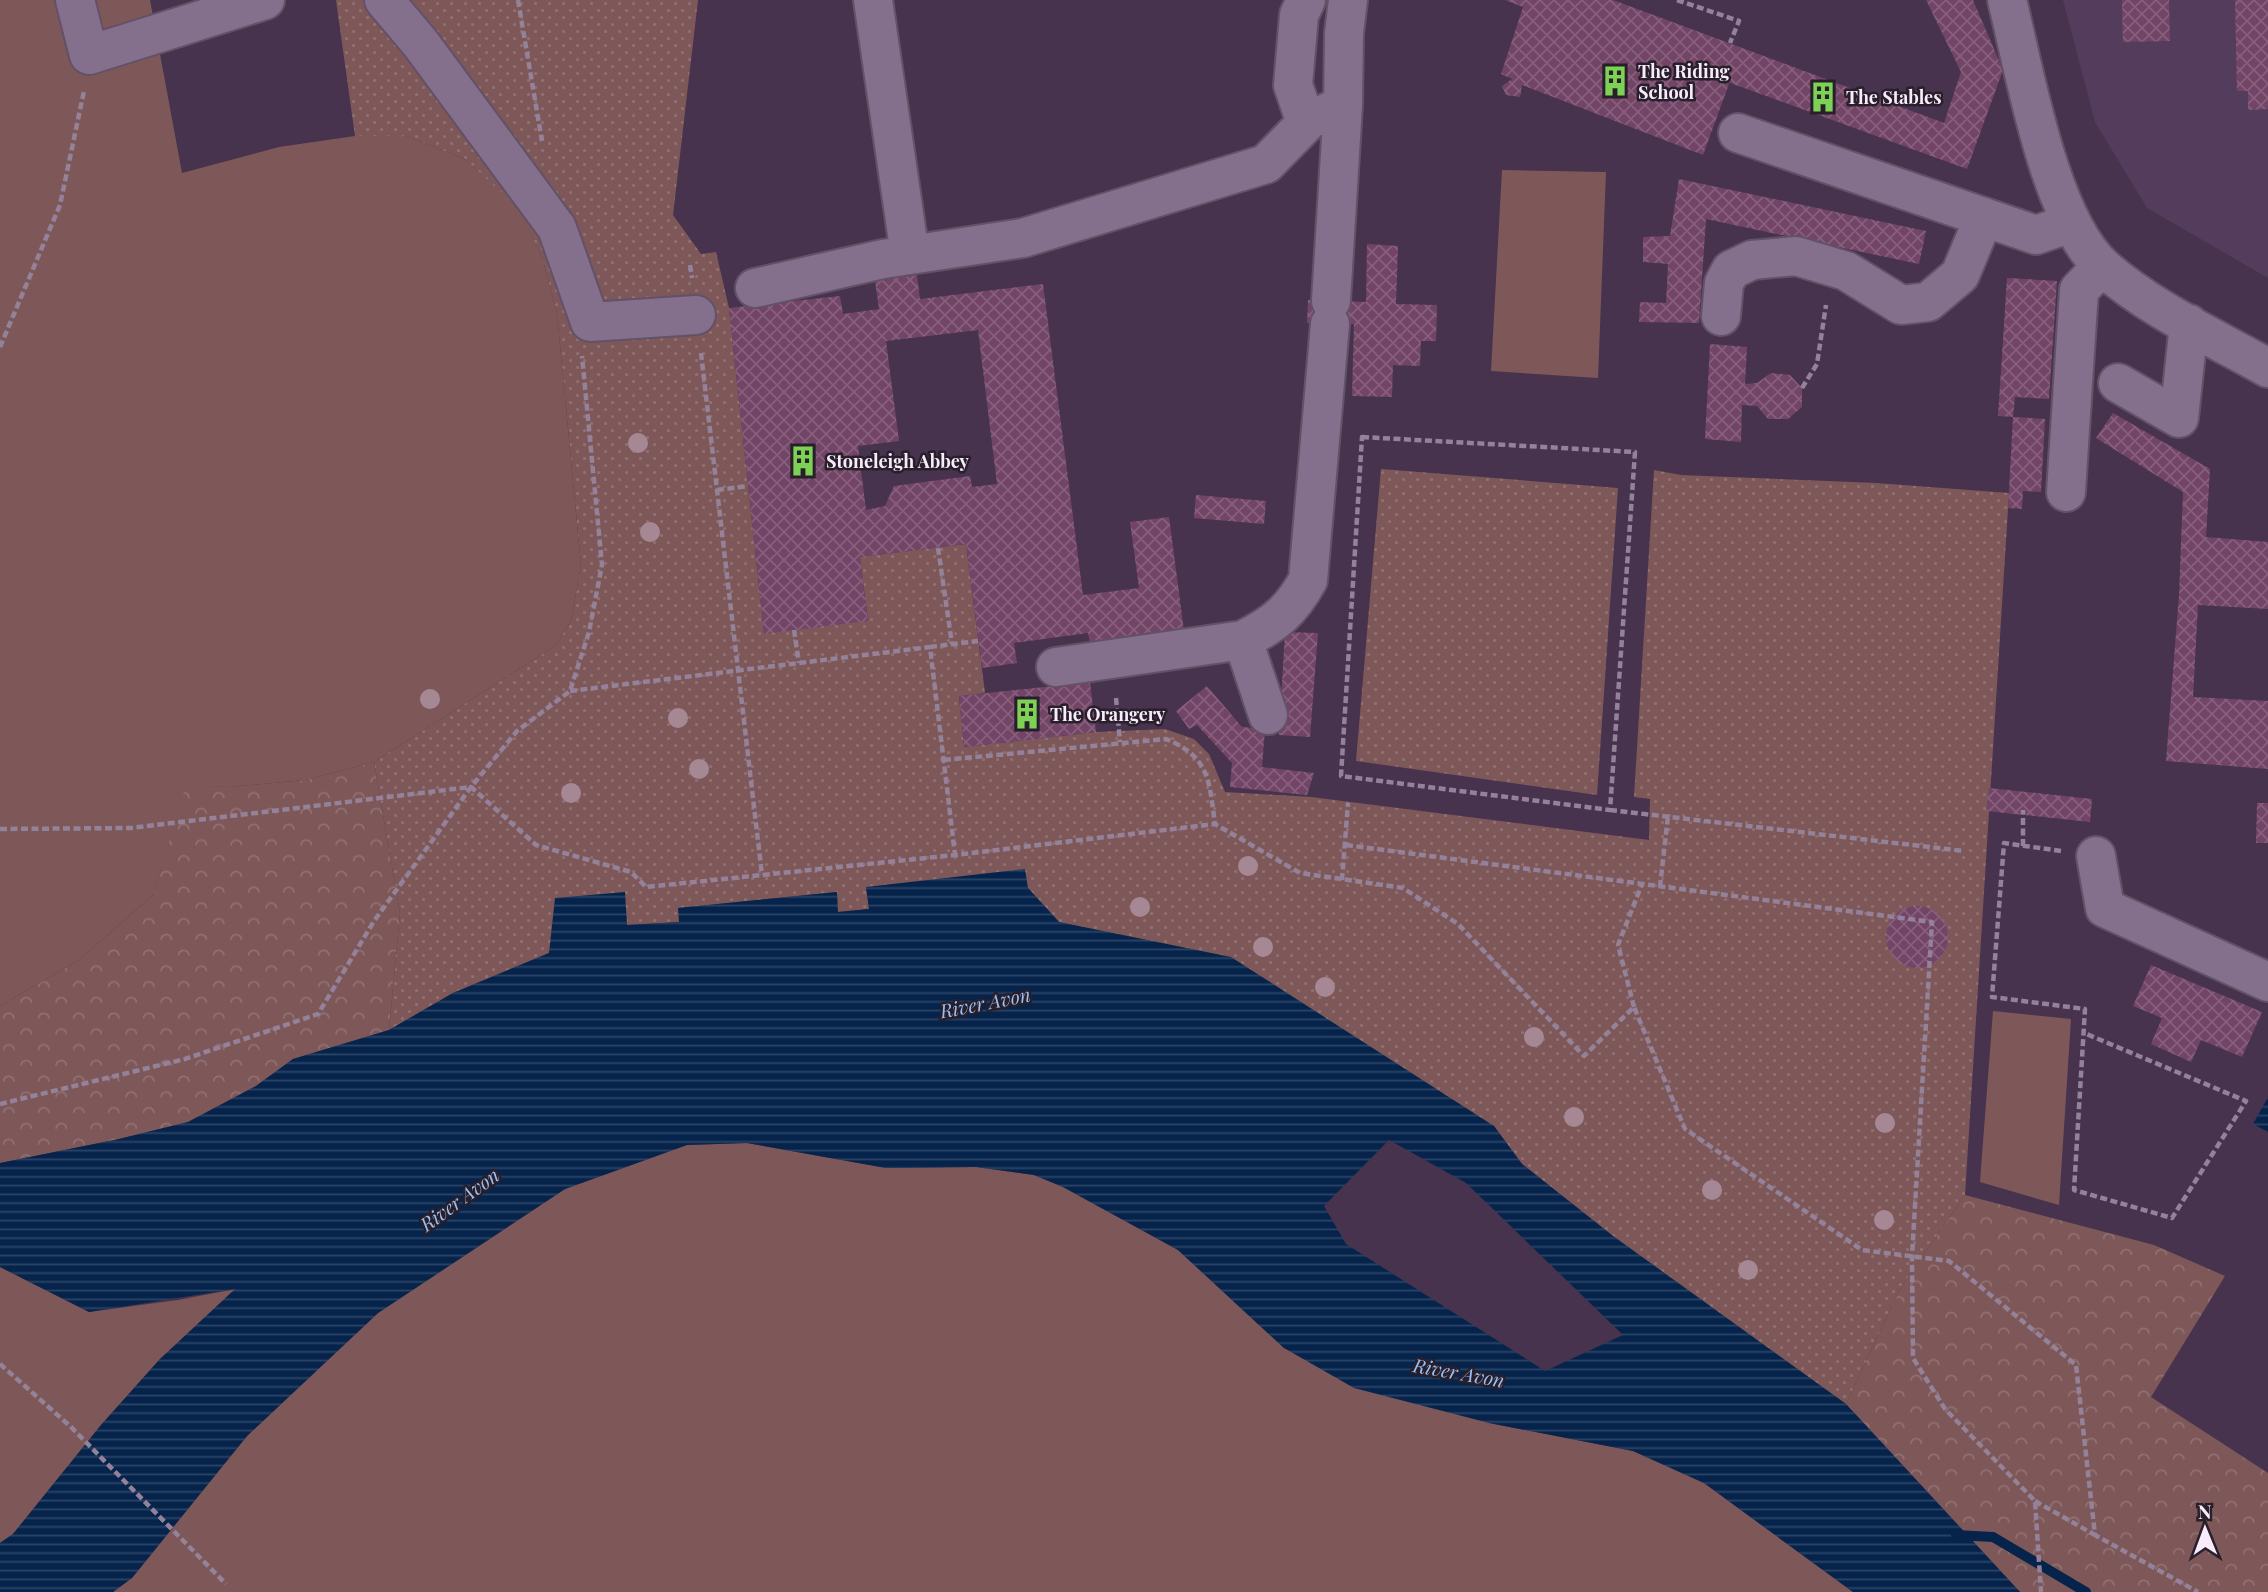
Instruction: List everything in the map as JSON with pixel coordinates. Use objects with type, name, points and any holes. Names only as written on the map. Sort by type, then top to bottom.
[{"type":"lane","points":[[75,0],[89,55],[265,0]]},
{"type":"lane","points":[[384,0],[421,44],[557,228],[590,322],[696,314]]},
{"type":"lane","points":[[873,0],[910,255]]},
{"type":"lane","points":[[1306,0],[1299,15],[1293,85],[1306,123]]},
{"type":"lane","points":[[1056,667],[1243,640],[1271,625],[1296,602],[1308,580],[1330,312],[1348,0]]},
{"type":"lane","points":[[2007,0],[2043,146],[2071,223],[2102,266],[2145,299],[2268,368]]},
{"type":"lane","points":[[755,288],[910,255],[1023,238],[1266,164],[1306,123],[1343,105]]},
{"type":"lane","points":[[1738,133],[2036,235],[2071,223]]},
{"type":"lane","points":[[1721,316],[1724,283],[1731,270],[1752,260],[1796,256],[1846,271],[1901,305],[1928,302],[1960,275],[1984,217]]},
{"type":"lane","points":[[2066,492],[2079,290],[2102,266]]},
{"type":"lane","points":[[2118,383],[2179,418],[2189,324]]},
{"type":"lane","points":[[1243,640],[1268,715]]},
{"type":"lane","points":[[2096,856],[2105,908],[2268,982]]},
{"type":"path","points":[[518,0],[543,147]]},
{"type":"path","points":[[1677,0],[1739,21],[1730,43]]},
{"type":"path","points":[[0,347],[60,205],[82,107],[89,55]]},
{"type":"path","points":[[690,265],[762,875]]},
{"type":"path","points":[[1802,388],[1818,363],[1832,266]]},
{"type":"path","points":[[570,691],[589,632],[602,565],[581,347],[590,322]]},
{"type":"path","points":[[1610,810],[1635,452],[1362,437],[1341,776],[1610,810],[1964,851]]},
{"type":"path","points":[[717,490],[748,486]]},
{"type":"path","points":[[938,548],[952,644]]},
{"type":"path","points":[[794,630],[799,663]]},
{"type":"path","points":[[0,1104],[185,1059],[318,1014],[374,920],[471,787],[517,730],[570,691],[978,641]]},
{"type":"path","points":[[930,646],[955,855]]},
{"type":"path","points":[[1115,692],[1120,742]]},
{"type":"path","points":[[944,760],[1166,739],[1185,747],[1199,760],[1210,790],[1214,824]]},
{"type":"path","points":[[0,829],[131,828],[471,787],[536,845],[631,872],[646,887],[955,855],[1214,824],[1300,873],[1403,888],[1458,924],[1584,1055],[1634,1007]]},
{"type":"path","points":[[1342,880],[1348,803]]},
{"type":"path","points":[[2022,846],[2023,810]]},
{"type":"path","points":[[1660,887],[1668,816]]},
{"type":"path","points":[[2084,1033],[2246,1101],[2172,1218],[2074,1191],[2085,1009],[1992,997],[2004,843],[2096,856]]},
{"type":"path","points":[[1346,845],[1932,922],[1912,1256],[1913,1357],[1945,1409],[2035,1501],[2198,1592]]},
{"type":"path","points":[[1642,884],[1618,945],[1634,1007],[1685,1129],[1862,1250],[1949,1261],[2076,1365],[2095,1535]]},
{"type":"path","points":[[0,1364],[70,1426],[226,1584]]},
{"type":"path","points":[[2035,1501],[2041,1592]]},
{"type":"shaded area","points":[[2063,0],[2268,0],[2268,278],[2147,208],[2095,122]]},
{"type":"green space","points":[[0,0],[150,0],[182,173],[279,147],[355,136],[406,136],[465,159],[518,207],[542,257],[557,313],[581,565],[571,621],[555,646],[374,762],[305,780],[230,787],[187,786],[153,895],[79,960],[0,1006]]},
{"type":"green space","points":[[336,0],[698,0],[673,215],[701,254],[716,252],[729,308],[764,633],[868,620],[860,557],[966,544],[985,693],[959,696],[964,747],[1096,732],[1165,729],[1194,739],[1209,754],[1225,792],[1311,797],[1649,840],[1650,799],[1634,797],[1654,470],[1681,475],[1876,483],[2009,493],[1965,1195],[1901,1287],[1846,1404],[1613,1236],[1522,1164],[1494,1126],[1094,930],[1059,922],[1028,888],[866,887],[869,909],[837,912],[837,892],[679,908],[679,922],[627,925],[624,892],[549,953],[453,993],[389,1030],[400,913],[374,762],[555,646],[571,621],[581,565],[557,313],[542,257],[518,208],[465,159],[406,136],[355,136]]},
{"type":"green space","points":[[1502,170],[1606,172],[1598,378],[1491,371]]},
{"type":"green space","points":[[1381,469],[1618,488],[1597,795],[1356,761]]},
{"type":"green space","points":[[374,762],[400,913],[389,1030],[293,1059],[256,1086],[188,1122],[0,1163],[0,1006],[79,960],[153,895],[186,785],[230,787],[305,780]]},
{"type":"green space","points":[[1993,1011],[2071,1019],[2059,1205],[1980,1182]]},
{"type":"green space","points":[[747,1143],[886,1168],[976,1167],[1034,1175],[1063,1187],[1178,1250],[1284,1348],[1489,1423],[1633,1451],[1704,1483],[1853,1592],[113,1592],[132,1578],[247,1436],[378,1313],[565,1189],[687,1145]]},
{"type":"green space","points":[[1965,1195],[2154,1245],[2225,1276],[2151,1397],[2268,1473],[2268,1592],[2020,1592],[1846,1404],[1901,1287]]},
{"type":"green space","points":[[0,1267],[89,1312],[236,1289],[160,1359],[101,1425],[13,1534],[0,1543]]},
{"type":"water","name":"River Avon","points":[[1025,869],[1028,888],[1059,922],[1231,957],[1494,1126],[1522,1164],[1613,1236],[1846,1404],[2020,1592],[1853,1592],[1704,1483],[1633,1451],[1489,1423],[1354,1388],[1284,1348],[1178,1250],[1063,1187],[1034,1175],[976,1167],[886,1168],[747,1143],[687,1145],[565,1189],[378,1313],[247,1436],[132,1578],[113,1592],[0,1592],[0,1543],[13,1534],[101,1425],[160,1359],[235,1289],[89,1312],[0,1267],[0,1163],[188,1122],[256,1086],[293,1059],[389,1030],[453,993],[549,953],[555,898],[625,892],[627,925],[679,922],[678,908],[837,892],[838,912],[869,909],[866,887]],"holes":[[[1389,1140],[1466,1183],[1623,1335],[1545,1371],[1346,1244],[1324,1206]]]},
{"type":"water","points":[[2268,1097],[2268,1132],[2253,1124]]},
{"type":"building","points":[[1505,0],[1613,0],[1944,123],[1961,72],[1926,0],[1973,0],[2003,70],[1967,169],[1667,60],[1729,84],[1703,155],[1522,85],[1520,97],[1506,95],[1502,86],[1512,79],[1501,74],[1523,7]]},
{"type":"building","points":[[2122,0],[2169,0],[2170,41],[2123,42]]},
{"type":"building","points":[[2235,0],[2268,0],[2268,109],[2248,110],[2248,91],[2237,91]]},
{"type":"building","points":[[1679,179],[1926,231],[1919,264],[1706,219],[1699,323],[1639,322],[1640,302],[1666,303],[1668,264],[1643,262],[1643,237],[1670,236]]},
{"type":"building","points":[[1367,244],[1398,246],[1396,304],[1437,305],[1436,341],[1421,341],[1420,366],[1393,365],[1392,397],[1352,396],[1354,324],[1307,323],[1308,300],[1366,302]]},
{"type":"building","name":"Stoneleigh Abbey","points":[[917,275],[920,299],[1043,284],[1083,595],[1139,588],[1130,522],[1169,517],[1184,631],[1090,643],[1088,633],[1014,643],[1017,663],[982,668],[966,544],[860,557],[868,621],[764,634],[729,308],[840,296],[843,314],[879,309],[875,281]],"holes":[[[978,330],[997,484],[972,487],[970,476],[894,486],[885,506],[866,510],[858,446],[899,441],[886,341]]]},
{"type":"building","points":[[2007,278],[2057,281],[2049,399],[2015,397],[2013,417],[1998,416]]},
{"type":"building","points":[[1710,344],[1747,347],[1745,384],[1757,383],[1771,373],[1790,375],[1802,388],[1802,407],[1788,419],[1768,419],[1757,406],[1742,405],[1741,442],[1705,439]]},
{"type":"building","points":[[2113,413],[2210,469],[2206,537],[2268,542],[2268,609],[2198,605],[2193,697],[2268,701],[2268,769],[2166,761],[2179,595],[2183,492],[2096,438]]},
{"type":"building","points":[[2013,417],[2045,419],[2041,492],[2023,491],[2022,509],[2008,508]]},
{"type":"building","points":[[1196,495],[1266,501],[1264,524],[1194,518]]},
{"type":"building","points":[[1285,632],[1318,633],[1310,737],[1279,735]]},
{"type":"building","name":"The Orangery","points":[[1090,682],[1096,732],[964,747],[959,696]]},
{"type":"building","points":[[1207,686],[1242,727],[1265,729],[1262,767],[1314,773],[1307,795],[1230,787],[1232,763],[1197,725],[1189,729],[1176,711]]},
{"type":"building","points":[[1989,788],[2092,799],[2090,822],[1986,811]]},
{"type":"building","points":[[2257,803],[2268,803],[2268,843],[2256,843]]},
{"type":"building","points":[[1911,906],[1923,906],[1939,915],[1946,925],[1946,949],[1939,959],[1923,968],[1911,968],[1900,963],[1891,954],[1886,943],[1886,931],[1891,920],[1900,911]]},
{"type":"building","points":[[2151,965],[2262,1012],[2242,1057],[2201,1040],[2191,1062],[2151,1044],[2162,1018],[2133,1006]]},
{"type":"waterway","points":[[1956,1535],[1993,1537],[2086,1592]]},
{"type":"place","name":"The Riding School","points":[[1615,81]]},
{"type":"place","name":"The Stables","points":[[1823,97]]},
{"type":"place","name":"Stoneleigh Abbey","points":[[803,461]]},
{"type":"place","name":"The Orangery","points":[[1027,714]]}]
